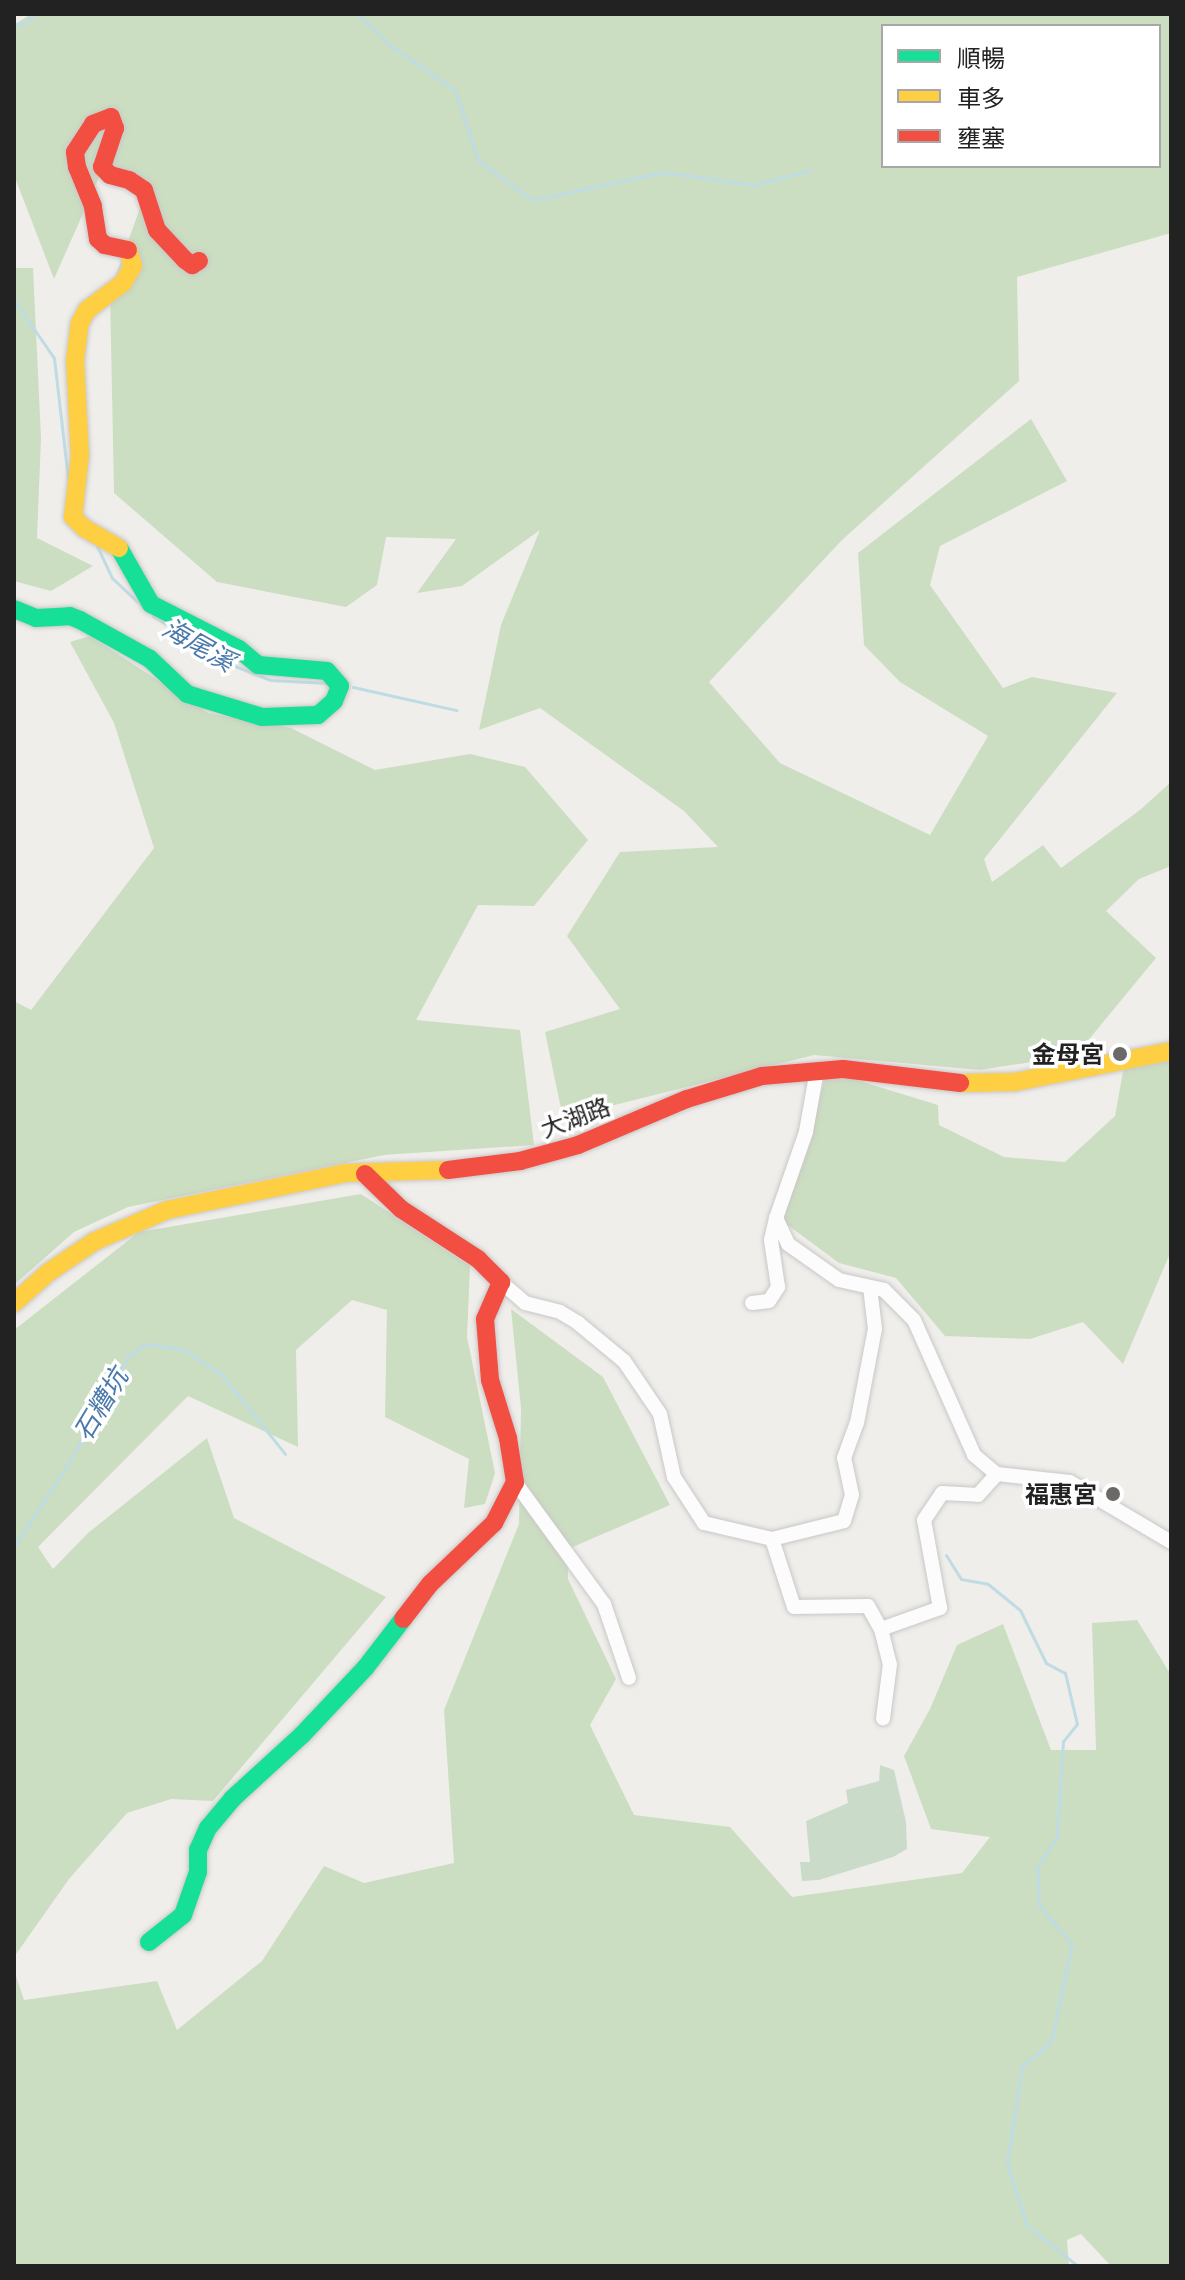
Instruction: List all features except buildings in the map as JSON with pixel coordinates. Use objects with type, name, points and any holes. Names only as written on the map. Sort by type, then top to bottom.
[{"type":"street","points":[[14,609],[36,618],[70,616],[80,620],[150,659],[187,694],[262,717],[318,715],[334,701],[340,686],[327,671],[258,665],[239,649],[151,604],[121,549],[84,528],[73,517],[80,456],[75,361],[80,323],[87,310],[123,283],[133,266],[128,250],[105,245],[98,239],[93,206],[77,167],[75,152],[82,136],[93,124],[111,117],[115,128],[102,167],[110,175],[139,185],[149,201],[157,230],[185,260],[192,265],[199,261]]},
{"type":"street","name":"大湖路","points":[[14,1303],[49,1272],[95,1241],[167,1210],[345,1173],[441,1171],[520,1161],[578,1145],[687,1099],[762,1076],[843,1069],[972,1085],[1015,1082],[1171,1051]]},
{"type":"street","points":[[752,1303],[769,1301],[778,1287],[771,1240],[806,1132],[817,1070]]},
{"type":"street","points":[[365,1174],[401,1209],[478,1259],[525,1303],[560,1312],[624,1361],[660,1414],[674,1477],[704,1523],[772,1539],[844,1521],[852,1495],[844,1458],[857,1423],[875,1329],[870,1287]]},
{"type":"street","points":[[776,1218],[788,1244],[839,1280],[884,1290],[914,1320],[974,1455],[997,1474],[1070,1482],[1171,1542]]},
{"type":"street","points":[[501,1282],[485,1319],[490,1380],[508,1438],[515,1482],[604,1604],[629,1678]]},
{"type":"street","points":[[881,1629],[940,1608],[924,1520],[942,1493],[978,1495],[997,1474]]},
{"type":"street","points":[[149,1942],[183,1915],[198,1872],[198,1850],[208,1828],[232,1799],[302,1735],[366,1667],[430,1584],[494,1523],[515,1482]]},
{"type":"street","points":[[772,1539],[794,1607],[868,1606],[881,1629],[890,1664],[883,1719]]},
{"type":"green space","points":[[31,14],[1171,14],[1171,233],[1017,277],[1019,381],[842,540],[709,682],[780,763],[930,835],[988,736],[900,682],[864,645],[858,553],[1031,419],[1067,481],[940,546],[930,585],[1003,688],[1032,677],[1117,693],[984,859],[992,882],[1043,845],[1061,868],[1140,810],[1171,782],[1171,866],[1139,879],[1106,911],[1156,958],[1076,1055],[980,1070],[814,1055],[563,1118],[545,1032],[620,1009],[567,936],[620,852],[718,847],[684,811],[540,708],[479,730],[501,625],[540,530],[462,586],[417,593],[456,539],[386,537],[377,585],[346,607],[217,582],[114,493],[110,292],[145,194],[100,175],[54,279],[14,175],[14,25]]},
{"type":"green space","points":[[14,268],[33,268],[41,438],[37,538],[93,566],[51,591],[14,581]]},
{"type":"green space","points":[[90,636],[208,713],[291,728],[375,770],[470,754],[525,767],[588,840],[534,906],[478,905],[416,1020],[520,1030],[534,1145],[384,1155],[128,1207],[74,1232],[14,1285],[14,1001],[31,1010],[154,848],[114,723],[70,642]]},
{"type":"green space","points":[[1171,1058],[1171,1251],[1123,1364],[1083,1322],[1030,1339],[945,1336],[896,1278],[839,1263],[781,1220],[825,1079],[853,1079],[938,1105],[939,1125],[1004,1157],[1065,1162],[1115,1116],[1124,1066]]},
{"type":"green space","points":[[361,1194],[470,1266],[467,1337],[495,1473],[485,1504],[464,1508],[469,1459],[385,1417],[387,1310],[352,1300],[296,1350],[298,1447],[188,1396],[38,1547],[53,1569],[88,1533],[207,1438],[234,1518],[386,1597],[213,1801],[171,1799],[127,1813],[69,1879],[14,1957],[14,1330],[139,1232]]},
{"type":"green space","points":[[511,1309],[603,1377],[670,1505],[568,1549],[568,1579],[616,1679],[590,1725],[634,1815],[730,1827],[792,1897],[962,1873],[990,1837],[931,1829],[904,1756],[930,1709],[957,1645],[1003,1624],[1051,1750],[1096,1750],[1092,1623],[1137,1620],[1171,1675],[1171,2266],[1111,2266],[1081,2234],[1067,2240],[1069,2266],[14,2266],[14,1970],[24,2000],[157,1981],[177,2030],[262,1961],[324,1866],[364,1883],[454,1863],[444,1710],[519,1524],[521,1408]]},
{"type":"green space","points":[[880,1765],[894,1770],[906,1822],[907,1849],[893,1857],[819,1880],[802,1881],[800,1862],[810,1862],[806,1821],[848,1803],[846,1790],[879,1781]]},
{"type":"waterway","points":[[14,24],[22,25],[35,14]]},
{"type":"waterway","points":[[358,14],[390,45],[455,90],[478,160],[532,200],[664,172],[754,185],[810,170]]},
{"type":"waterway","name":"海尾溪","points":[[14,300],[54,358],[68,479]]},
{"type":"waterway","name":"海尾溪","points":[[97,546],[112,578],[141,605]]},
{"type":"waterway","name":"海尾溪","points":[[153,616],[230,664],[270,680],[328,683]]},
{"type":"waterway","name":"海尾溪","points":[[353,687],[456,710]]},
{"type":"waterway","name":"石糟坑","points":[[14,1547],[68,1464],[129,1355],[146,1344],[183,1349],[222,1375],[285,1454]]},
{"type":"waterway","points":[[946,1555],[961,1579],[988,1584],[1020,1610],[1046,1663],[1065,1673],[1077,1724],[1063,1741],[1057,1836],[1037,1868],[1039,1905],[1072,1944],[1051,2042],[1022,2066],[1007,2163],[1027,2226],[1078,2266]]},
{"type":"traffic: fast","points":[[14,609],[36,618],[70,616],[80,620],[150,659],[187,694],[262,717],[318,715],[334,701],[340,686],[327,671],[258,665],[239,649],[151,604],[119,548]]},
{"type":"traffic: fast","points":[[149,1942],[183,1915],[198,1872],[198,1850],[208,1828],[232,1799],[302,1735],[366,1667],[403,1619]]},
{"type":"traffic: slow","points":[[119,548],[84,528],[73,517],[80,456],[75,361],[80,323],[87,310],[123,283],[133,266],[128,250]]},
{"type":"traffic: slow","points":[[960,1083],[1015,1082],[1171,1051]]},
{"type":"traffic: slow","points":[[14,1303],[49,1272],[95,1241],[167,1210],[345,1173],[448,1170]]},
{"type":"traffic: jam","points":[[128,250],[105,245],[98,239],[93,206],[77,167],[75,152],[93,124],[111,117],[115,128],[102,167],[110,175],[129,180],[144,190],[157,230],[185,260],[192,265],[199,261]]},
{"type":"traffic: jam","points":[[448,1170],[520,1161],[578,1145],[687,1099],[762,1076],[843,1069],[960,1083]]},
{"type":"traffic: jam","points":[[365,1174],[401,1209],[478,1259],[501,1282],[485,1319],[490,1380],[508,1438],[515,1482],[494,1523],[430,1584],[403,1619]]},
{"type":"place","name":"金母宮","points":[[1120,1054]]},
{"type":"place","name":"福惠宮","points":[[1113,1494]]}]
